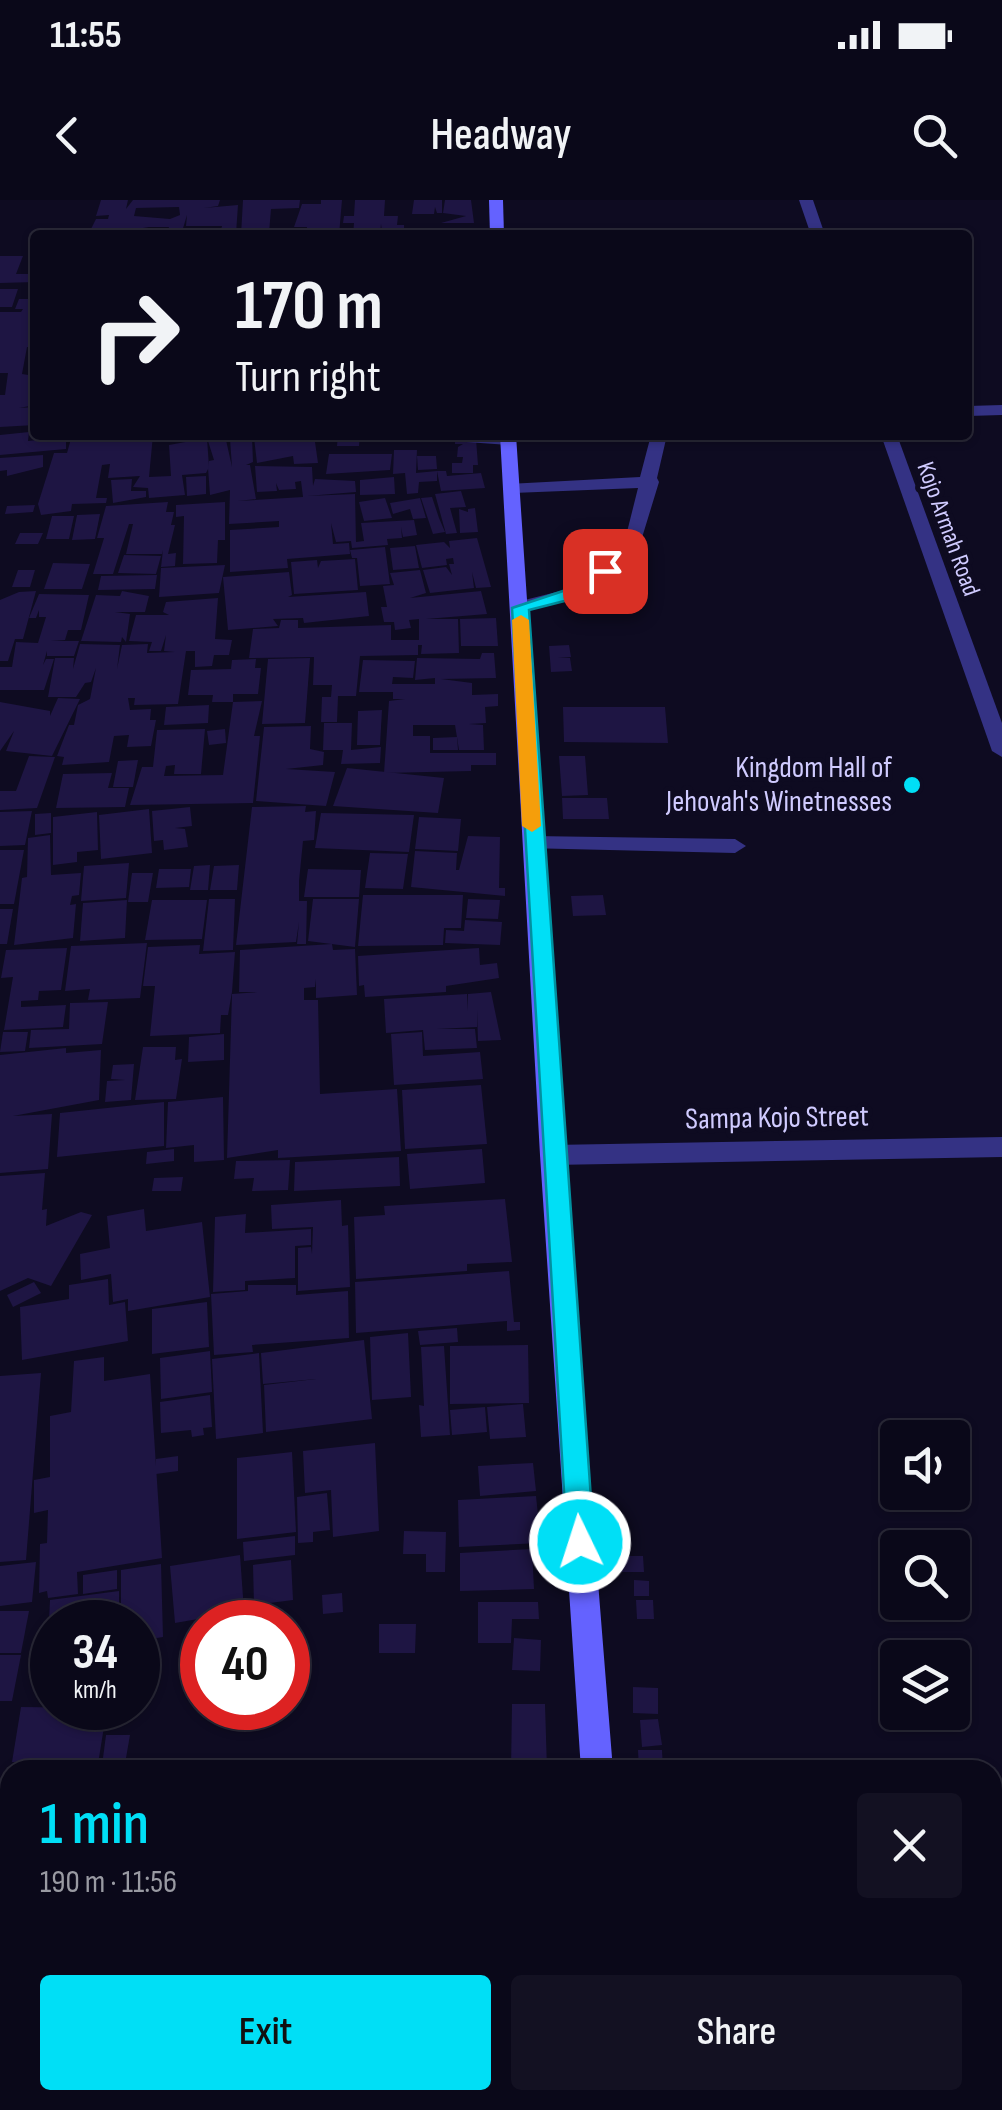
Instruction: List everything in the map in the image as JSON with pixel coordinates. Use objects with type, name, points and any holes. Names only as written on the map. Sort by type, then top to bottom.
[{"type":"street","points":[[496,200],[498,230]]},
{"type":"street","points":[[806,200],[816,230]]},
{"type":"street","points":[[972,411],[1002,410]]},
{"type":"street","points":[[509,440],[552,1155],[596,1760]]},
{"type":"street","points":[[520,608],[578,592],[631,550],[651,482],[658,440]]},
{"type":"street","name":"Kojo Armah Road","points":[[890,440],[1002,752]]},
{"type":"street","points":[[513,488],[651,482]]},
{"type":"street","points":[[532,843],[735,846]]},
{"type":"street","name":"Sampa Kojo Street","points":[[552,1155],[1002,1147]]},
{"type":"building","points":[[101,200],[128,200],[126,209],[133,200],[220,200],[218,206],[204,208],[238,205],[236,230],[186,226],[187,215],[182,230],[90,230],[96,219],[108,219],[109,215],[96,216]],"holes":[[[179,207],[180,215],[170,219],[134,216],[136,208]]]},
{"type":"building","points":[[243,200],[300,200],[299,208],[271,209],[269,230],[241,230]]},
{"type":"building","points":[[321,200],[342,200],[339,230],[294,227],[302,204],[321,204]]},
{"type":"building","points":[[355,200],[385,200],[384,216],[398,216],[397,225],[404,225],[404,230],[382,230],[381,224],[380,230],[353,230],[354,223],[343,223],[344,216],[354,216]]},
{"type":"building","points":[[414,200],[442,200],[442,213],[437,213],[435,207],[434,214],[412,214]]},
{"type":"building","points":[[445,200],[471,200],[474,223],[441,223],[466,216],[443,213]]},
{"type":"building","points":[[0,256],[23,256],[16,274],[30,274],[30,282],[0,283]]},
{"type":"building","points":[[0,289],[18,289],[12,307],[0,307]]},
{"type":"building","points":[[19,299],[30,299],[30,347],[22,374],[30,375],[30,406],[19,408],[30,407],[30,425],[0,427],[0,395],[5,395],[8,373],[0,373],[0,312],[23,309],[15,309]]},
{"type":"building","points":[[29,432],[28,441],[66,440],[66,449],[0,455],[0,435]]},
{"type":"building","points":[[71,440],[153,440],[149,477],[171,476],[169,445],[207,440],[209,467],[206,473],[182,475],[185,495],[149,498],[148,488],[133,487],[140,476],[108,478],[110,464],[102,465],[96,498],[107,498],[106,503],[72,504],[71,511],[41,515],[38,504],[54,453],[67,453]]},
{"type":"building","points":[[226,440],[232,467],[230,440],[252,440],[253,462],[246,465],[250,465],[256,499],[238,501],[303,497],[301,481],[295,482],[296,489],[279,490],[276,483],[277,491],[257,492],[255,466],[312,467],[313,486],[315,479],[355,481],[356,492],[307,496],[355,494],[356,542],[364,541],[361,523],[414,520],[417,535],[403,537],[401,527],[402,538],[387,539],[388,545],[352,548],[351,541],[336,542],[331,523],[333,544],[349,543],[350,554],[287,559],[288,568],[230,572],[230,530],[279,527],[279,521],[229,524],[230,490],[210,495],[208,468],[209,461],[214,460],[208,441]]},
{"type":"building","points":[[254,440],[315,440],[318,463],[294,464],[293,456],[257,463]]},
{"type":"building","points":[[338,440],[360,440],[359,446],[337,446]]},
{"type":"building","points":[[455,440],[476,440],[478,465],[473,465],[473,473],[452,473],[452,463],[462,463],[463,457],[457,457],[458,447],[463,444],[455,444]]},
{"type":"building","points":[[394,450],[417,450],[416,473],[437,471],[437,481],[419,482],[418,493],[407,494],[405,473],[393,474]]},
{"type":"building","points":[[329,454],[392,454],[390,470],[326,474]]},
{"type":"building","points":[[43,455],[43,467],[7,476],[7,470],[0,471],[0,458]]},
{"type":"building","points":[[417,456],[436,456],[437,469],[418,470]]},
{"type":"building","points":[[437,471],[446,471],[447,476],[481,473],[485,488],[441,491]]},
{"type":"building","points":[[206,476],[206,494],[187,496],[186,477]]},
{"type":"building","points":[[394,477],[395,494],[360,495],[360,480]]},
{"type":"building","points":[[132,479],[131,491],[146,491],[146,497],[113,503],[111,480]]},
{"type":"building","points":[[461,491],[466,507],[450,508],[457,533],[446,534],[435,494]]},
{"type":"building","points":[[432,497],[445,532],[433,534],[421,498]]},
{"type":"building","points":[[385,498],[392,518],[364,521],[359,502]]},
{"type":"building","points":[[420,498],[426,518],[413,519],[410,509],[393,514],[390,503]]},
{"type":"building","points":[[168,502],[166,512],[174,512],[171,525],[175,525],[168,554],[176,553],[175,566],[161,567],[163,550],[162,554],[126,554],[133,524],[129,524],[113,574],[93,574],[104,538],[97,538],[106,506]]},
{"type":"building","points":[[225,502],[225,540],[218,540],[217,563],[183,564],[184,516],[176,517],[176,505]]},
{"type":"building","points":[[35,505],[33,512],[5,514],[7,506]]},
{"type":"building","points":[[475,508],[478,532],[460,533],[459,509],[468,512]]},
{"type":"building","points":[[100,514],[95,539],[72,540],[77,515]]},
{"type":"building","points":[[52,516],[74,516],[69,539],[46,539]]},
{"type":"building","points":[[20,533],[43,533],[38,544],[15,544]]},
{"type":"building","points":[[477,538],[491,587],[476,588],[472,572],[474,588],[430,593],[423,570],[446,567],[452,575],[449,564],[454,564],[453,558],[446,559],[447,565],[422,568],[416,545],[444,542],[450,548],[449,541]]},
{"type":"building","points":[[415,546],[419,568],[393,570],[390,548]]},
{"type":"building","points":[[385,547],[390,584],[360,586],[357,558],[352,558],[350,550]]},
{"type":"building","points":[[124,555],[161,556],[156,574],[118,573]]},
{"type":"building","points":[[355,559],[358,590],[294,594],[291,562],[317,560],[318,568],[321,561]]},
{"type":"building","points":[[53,563],[90,564],[82,589],[44,589]]},
{"type":"building","points":[[225,565],[219,593],[159,597],[161,568]]},
{"type":"building","points":[[18,570],[35,570],[30,587],[12,587]]},
{"type":"building","points":[[420,570],[426,593],[410,598],[481,591],[487,614],[426,619],[458,619],[459,653],[421,654],[422,645],[418,645],[418,655],[360,656],[356,696],[338,696],[337,722],[321,722],[322,697],[331,697],[332,685],[313,685],[314,657],[249,658],[253,629],[279,628],[281,620],[298,620],[298,628],[391,625],[391,640],[419,640],[419,619],[409,620],[411,628],[395,630],[394,622],[384,622],[381,607],[387,607],[383,586],[394,585],[390,573]]},
{"type":"building","points":[[289,572],[292,595],[288,597],[366,592],[369,616],[304,623],[303,618],[273,619],[278,626],[228,630],[223,577]]},
{"type":"building","points":[[157,575],[155,589],[98,590],[101,576]]},
{"type":"building","points":[[36,591],[23,639],[15,639],[8,661],[0,661],[0,600],[19,592]]},
{"type":"building","points":[[122,591],[149,596],[145,612],[115,612],[130,614],[126,642],[122,637],[121,642],[81,641],[96,595],[120,596]]},
{"type":"building","points":[[39,594],[89,595],[81,630],[68,630],[65,640],[51,641],[79,641],[74,656],[47,656],[47,651],[43,665],[46,659],[54,659],[44,690],[0,690],[0,667],[12,667],[16,642],[38,643],[46,617],[39,617],[39,610],[36,618],[29,618]]},
{"type":"building","points":[[218,598],[215,639],[232,640],[229,655],[214,655],[212,666],[195,667],[195,651],[186,651],[178,704],[134,705],[135,698],[128,698],[130,710],[151,709],[150,720],[156,720],[151,746],[127,747],[129,735],[114,736],[109,762],[62,765],[64,757],[57,756],[69,725],[74,725],[78,705],[90,699],[96,668],[91,682],[85,683],[76,697],[48,697],[55,658],[74,658],[73,669],[80,644],[120,645],[117,669],[122,645],[148,644],[147,653],[175,652],[164,651],[166,635],[161,651],[149,651],[152,642],[129,641],[136,615],[169,615],[163,612],[166,602]]},
{"type":"building","points":[[496,618],[498,646],[461,646],[460,619]]},
{"type":"building","points":[[569,645],[571,657],[558,658],[570,658],[572,671],[551,672],[549,646]]},
{"type":"building","points":[[482,653],[494,653],[496,678],[441,679],[472,683],[472,695],[498,694],[498,706],[485,707],[486,723],[469,724],[483,725],[484,750],[459,750],[455,725],[413,725],[413,736],[430,736],[430,753],[496,753],[496,765],[471,765],[471,771],[384,773],[389,701],[405,699],[393,699],[393,692],[359,692],[363,660],[415,661],[413,678],[393,677],[392,684],[435,684],[435,678],[415,680],[417,658],[480,659]]},
{"type":"building","points":[[310,658],[305,723],[262,724],[268,659]]},
{"type":"building","points":[[256,659],[255,668],[261,668],[258,694],[233,694],[233,702],[212,702],[213,695],[188,695],[191,670],[231,669],[232,660]]},
{"type":"building","points":[[58,698],[80,699],[52,756],[6,751],[14,731],[0,751],[0,702],[50,711],[50,716]]},
{"type":"building","points":[[262,701],[254,736],[260,736],[253,803],[130,805],[142,767],[153,767],[157,730],[205,729],[201,774],[174,774],[175,765],[166,766],[164,776],[223,775],[233,702]]},
{"type":"building","points":[[209,705],[208,723],[164,725],[166,707]]},
{"type":"building","points":[[563,707],[665,707],[668,743],[564,742]]},
{"type":"building","points":[[382,710],[380,745],[357,745],[358,711]]},
{"type":"building","points":[[324,723],[352,723],[351,750],[381,747],[380,763],[341,764],[343,750],[323,750]]},
{"type":"building","points":[[311,726],[310,749],[324,752],[323,765],[286,769],[335,772],[326,806],[256,801],[264,727]]},
{"type":"building","points":[[225,729],[226,743],[209,745],[207,731]]},
{"type":"building","points":[[457,737],[458,750],[433,750],[433,738]]},
{"type":"building","points":[[29,756],[55,757],[37,808],[0,810],[0,791],[16,791]]},
{"type":"building","points":[[559,756],[585,756],[588,795],[562,796]]},
{"type":"building","points":[[138,760],[133,787],[113,787],[118,761]]},
{"type":"building","points":[[347,768],[444,778],[438,813],[333,806]]},
{"type":"building","points":[[112,773],[108,788],[129,788],[125,807],[56,808],[63,774]]},
{"type":"building","points":[[562,798],[607,798],[609,819],[563,819]]},
{"type":"building","points":[[306,806],[305,812],[316,811],[314,840],[303,841],[299,881],[299,901],[307,901],[306,944],[297,944],[299,922],[296,942],[236,945],[252,807]]},
{"type":"building","points":[[190,807],[192,826],[175,828],[185,829],[188,847],[164,850],[163,840],[154,841],[152,811]]},
{"type":"building","points":[[149,809],[152,853],[101,859],[99,815]]},
{"type":"building","points":[[32,811],[25,845],[0,846],[0,812]]},
{"type":"building","points":[[97,812],[98,850],[77,852],[77,862],[53,865],[53,817]]},
{"type":"building","points":[[51,813],[51,833],[35,835],[35,814]]},
{"type":"building","points":[[321,813],[414,815],[409,852],[315,848]]},
{"type":"building","points":[[419,817],[461,819],[458,851],[415,849]]},
{"type":"building","points":[[50,835],[51,875],[81,873],[79,895],[72,896],[70,905],[76,904],[73,938],[14,945],[22,878],[27,877],[28,838]]},
{"type":"building","points":[[468,836],[500,837],[499,888],[505,888],[505,896],[411,887],[415,851],[457,853],[459,870]]},
{"type":"building","points":[[0,850],[24,850],[14,904],[0,904]]},
{"type":"building","points":[[370,853],[408,854],[403,889],[365,888]]},
{"type":"building","points":[[129,863],[126,898],[81,901],[84,866]]},
{"type":"building","points":[[210,865],[208,890],[190,890],[194,866]]},
{"type":"building","points":[[239,865],[237,890],[210,890],[214,866]]},
{"type":"building","points":[[159,869],[191,869],[189,887],[156,888]]},
{"type":"building","points":[[308,869],[361,870],[359,897],[304,897]]},
{"type":"building","points":[[132,873],[153,873],[148,902],[128,902]]},
{"type":"building","points":[[363,895],[463,895],[461,928],[444,928],[443,945],[358,946]]},
{"type":"building","points":[[603,895],[606,915],[573,916],[571,896]]},
{"type":"building","points":[[209,899],[235,899],[233,950],[203,951]]},
{"type":"building","points":[[313,899],[359,899],[355,947],[308,941]]},
{"type":"building","points":[[468,899],[500,900],[498,919],[466,918]]},
{"type":"building","points":[[127,900],[125,938],[80,941],[83,903]]},
{"type":"building","points":[[152,900],[207,900],[202,939],[145,940]]},
{"type":"building","points":[[0,909],[13,909],[7,944],[0,944]]},
{"type":"building","points":[[465,920],[502,922],[500,945],[445,943],[446,930],[464,931]]},
{"type":"building","points":[[147,943],[140,998],[88,1000],[90,989],[65,991],[71,946]]},
{"type":"building","points":[[332,944],[333,950],[355,949],[357,995],[316,998],[316,979],[315,987],[304,988],[304,1000],[318,1000],[320,1094],[397,1089],[401,1151],[278,1158],[278,1150],[227,1158],[232,994],[258,992],[239,992],[240,950]]},
{"type":"building","points":[[200,945],[199,954],[235,952],[228,1015],[221,1015],[220,1033],[150,1036],[155,986],[143,986],[148,947]]},
{"type":"building","points":[[67,948],[61,990],[39,991],[38,1000],[21,1001],[21,1007],[66,1005],[63,1027],[4,1030],[13,977],[1,978],[6,950]]},
{"type":"building","points":[[479,948],[480,965],[497,963],[499,978],[446,986],[446,992],[365,997],[364,985],[359,986],[358,956]]},
{"type":"building","points":[[491,992],[501,1040],[478,1041],[477,1010],[477,1027],[437,1029],[475,1029],[477,1048],[425,1050],[423,1030],[386,1033],[384,999],[467,994],[468,1011],[468,994]]},
{"type":"building","points":[[108,1002],[102,1044],[29,1048],[31,1030],[69,1029],[70,1003]]},
{"type":"building","points":[[3,1032],[28,1032],[25,1051],[0,1052]]},
{"type":"building","points":[[422,1032],[423,1056],[480,1052],[483,1079],[394,1085],[391,1034]]},
{"type":"building","points":[[224,1034],[224,1060],[188,1062],[189,1037]]},
{"type":"building","points":[[143,1047],[176,1047],[175,1060],[182,1059],[176,1099],[135,1100]]},
{"type":"building","points":[[66,1048],[66,1053],[101,1050],[99,1100],[13,1116],[52,1114],[48,1169],[0,1173],[0,1055]]},
{"type":"building","points":[[134,1064],[131,1100],[105,1102],[107,1081],[125,1080],[111,1079],[113,1065]]},
{"type":"building","points":[[481,1085],[487,1144],[405,1149],[402,1090]]},
{"type":"building","points":[[223,1097],[224,1160],[194,1162],[194,1145],[166,1148],[168,1102]]},
{"type":"building","points":[[164,1102],[164,1146],[57,1157],[60,1113]]},
{"type":"building","points":[[174,1149],[174,1161],[146,1164],[147,1152]]},
{"type":"building","points":[[482,1149],[485,1183],[410,1189],[407,1154]]},
{"type":"building","points":[[399,1157],[400,1186],[294,1191],[295,1162]]},
{"type":"building","points":[[290,1160],[288,1190],[252,1191],[254,1178],[234,1179],[236,1161]]},
{"type":"building","points":[[45,1173],[42,1210],[47,1209],[46,1226],[81,1212],[92,1215],[51,1286],[28,1278],[0,1291],[0,1176]]},
{"type":"building","points":[[183,1177],[181,1191],[152,1191],[154,1178]]},
{"type":"building","points":[[505,1199],[512,1262],[467,1264],[467,1271],[356,1279],[354,1217],[385,1215],[384,1206]]},
{"type":"building","points":[[341,1200],[342,1226],[348,1225],[350,1287],[298,1291],[298,1248],[311,1247],[312,1254],[313,1227],[272,1229],[271,1205]]},
{"type":"building","points":[[144,1209],[146,1231],[202,1222],[210,1297],[128,1311],[128,1299],[113,1302],[111,1274],[81,1280],[80,1254],[110,1248],[107,1216]]},
{"type":"building","points":[[246,1214],[245,1233],[311,1229],[311,1245],[295,1246],[295,1278],[245,1281],[245,1290],[213,1292],[215,1217]]},
{"type":"building","points":[[509,1271],[514,1322],[520,1322],[520,1330],[507,1331],[507,1321],[356,1333],[355,1282]]},
{"type":"building","points":[[108,1279],[109,1305],[125,1302],[128,1341],[22,1360],[20,1307],[69,1299],[69,1285]]},
{"type":"building","points":[[34,1282],[41,1293],[13,1307],[7,1295]]},
{"type":"building","points":[[248,1285],[296,1285],[296,1295],[348,1291],[349,1338],[252,1345],[253,1352],[214,1355],[211,1294],[248,1291]]},
{"type":"building","points":[[207,1302],[209,1347],[152,1354],[152,1309]]},
{"type":"building","points":[[457,1328],[458,1342],[420,1345],[418,1331]]},
{"type":"building","points":[[408,1333],[411,1397],[372,1400],[370,1337]]},
{"type":"building","points":[[364,1340],[372,1419],[266,1432],[264,1385],[316,1379],[263,1384],[261,1353]]},
{"type":"building","points":[[528,1345],[529,1403],[450,1404],[450,1346]]},
{"type":"building","points":[[444,1346],[450,1435],[421,1437],[421,1347]]},
{"type":"building","points":[[210,1351],[212,1392],[161,1399],[160,1358]]},
{"type":"building","points":[[259,1353],[263,1433],[216,1439],[212,1359]]},
{"type":"building","points":[[104,1357],[104,1381],[150,1374],[162,1558],[77,1572],[78,1594],[48,1598],[47,1591],[39,1593],[40,1544],[47,1543],[48,1510],[34,1513],[34,1480],[50,1477],[50,1416],[71,1412],[74,1361]]},
{"type":"building","points":[[41,1373],[26,1560],[0,1562],[0,1376]]},
{"type":"building","points":[[210,1395],[212,1427],[203,1428],[204,1435],[192,1437],[191,1430],[161,1433],[160,1402]]},
{"type":"building","points":[[523,1404],[526,1437],[490,1439],[487,1407]]},
{"type":"building","points":[[485,1407],[487,1432],[452,1435],[450,1410]]},
{"type":"building","points":[[375,1443],[379,1531],[333,1537],[331,1490],[305,1493],[303,1451]]},
{"type":"building","points":[[292,1452],[296,1532],[237,1539],[237,1458]]},
{"type":"building","points":[[178,1456],[178,1471],[156,1474],[156,1459]]},
{"type":"building","points":[[533,1463],[536,1491],[480,1496],[478,1466]]},
{"type":"building","points":[[327,1493],[330,1530],[313,1532],[313,1542],[298,1543],[297,1497]]},
{"type":"building","points":[[536,1496],[541,1543],[459,1547],[458,1500]]},
{"type":"building","points":[[404,1531],[446,1532],[445,1572],[426,1572],[426,1554],[403,1554]]},
{"type":"building","points":[[295,1536],[295,1555],[244,1561],[243,1542]]},
{"type":"building","points":[[532,1549],[534,1589],[460,1591],[460,1553]]},
{"type":"building","points":[[240,1555],[243,1600],[180,1600],[180,1622],[175,1623],[170,1566]]},
{"type":"building","points":[[622,1556],[643,1556],[644,1572],[622,1572]]},
{"type":"building","points":[[291,1560],[293,1600],[254,1600],[253,1565]]},
{"type":"building","points":[[36,1562],[30,1602],[0,1606],[0,1566]]},
{"type":"building","points":[[161,1564],[163,1637],[160,1637],[160,1600],[121,1600],[121,1570]]},
{"type":"building","points":[[117,1570],[117,1589],[83,1594],[83,1575]]},
{"type":"building","points":[[634,1580],[649,1581],[649,1596],[634,1596]]},
{"type":"building","points":[[119,1591],[119,1600],[50,1600]]},
{"type":"building","points":[[342,1593],[343,1612],[323,1614],[322,1595]]},
{"type":"building","points":[[636,1600],[653,1600],[654,1619],[637,1619]]},
{"type":"building","points":[[478,1602],[538,1602],[539,1619],[512,1619],[511,1643],[478,1643]]},
{"type":"building","points":[[0,1611],[29,1611],[21,1653],[0,1653]]},
{"type":"building","points":[[379,1624],[416,1624],[415,1653],[379,1653]]},
{"type":"building","points":[[514,1638],[541,1640],[540,1671],[512,1670]]},
{"type":"building","points":[[0,1655],[21,1655],[12,1701],[0,1701]]},
{"type":"building","points":[[633,1687],[658,1688],[658,1714],[633,1713]]},
{"type":"building","points":[[512,1704],[545,1704],[547,1760],[511,1760]]},
{"type":"building","points":[[21,1707],[30,1707],[30,1730],[103,1730],[99,1760],[12,1760]]},
{"type":"building","points":[[658,1719],[662,1745],[642,1747],[640,1720]]},
{"type":"building","points":[[106,1735],[130,1735],[126,1758],[103,1758]]},
{"type":"building","points":[[638,1750],[662,1750],[662,1760],[638,1760]]},
{"type":"slow traffic","points":[[521,620],[532,826]]},
{"type":"place","name":"Kingdom Hall of Jehovah's Winetnesses","points":[[912,785]]},
{"type":"route","points":[[580,1542],[552,1155],[520,608],[578,592],[605,571]]}]
